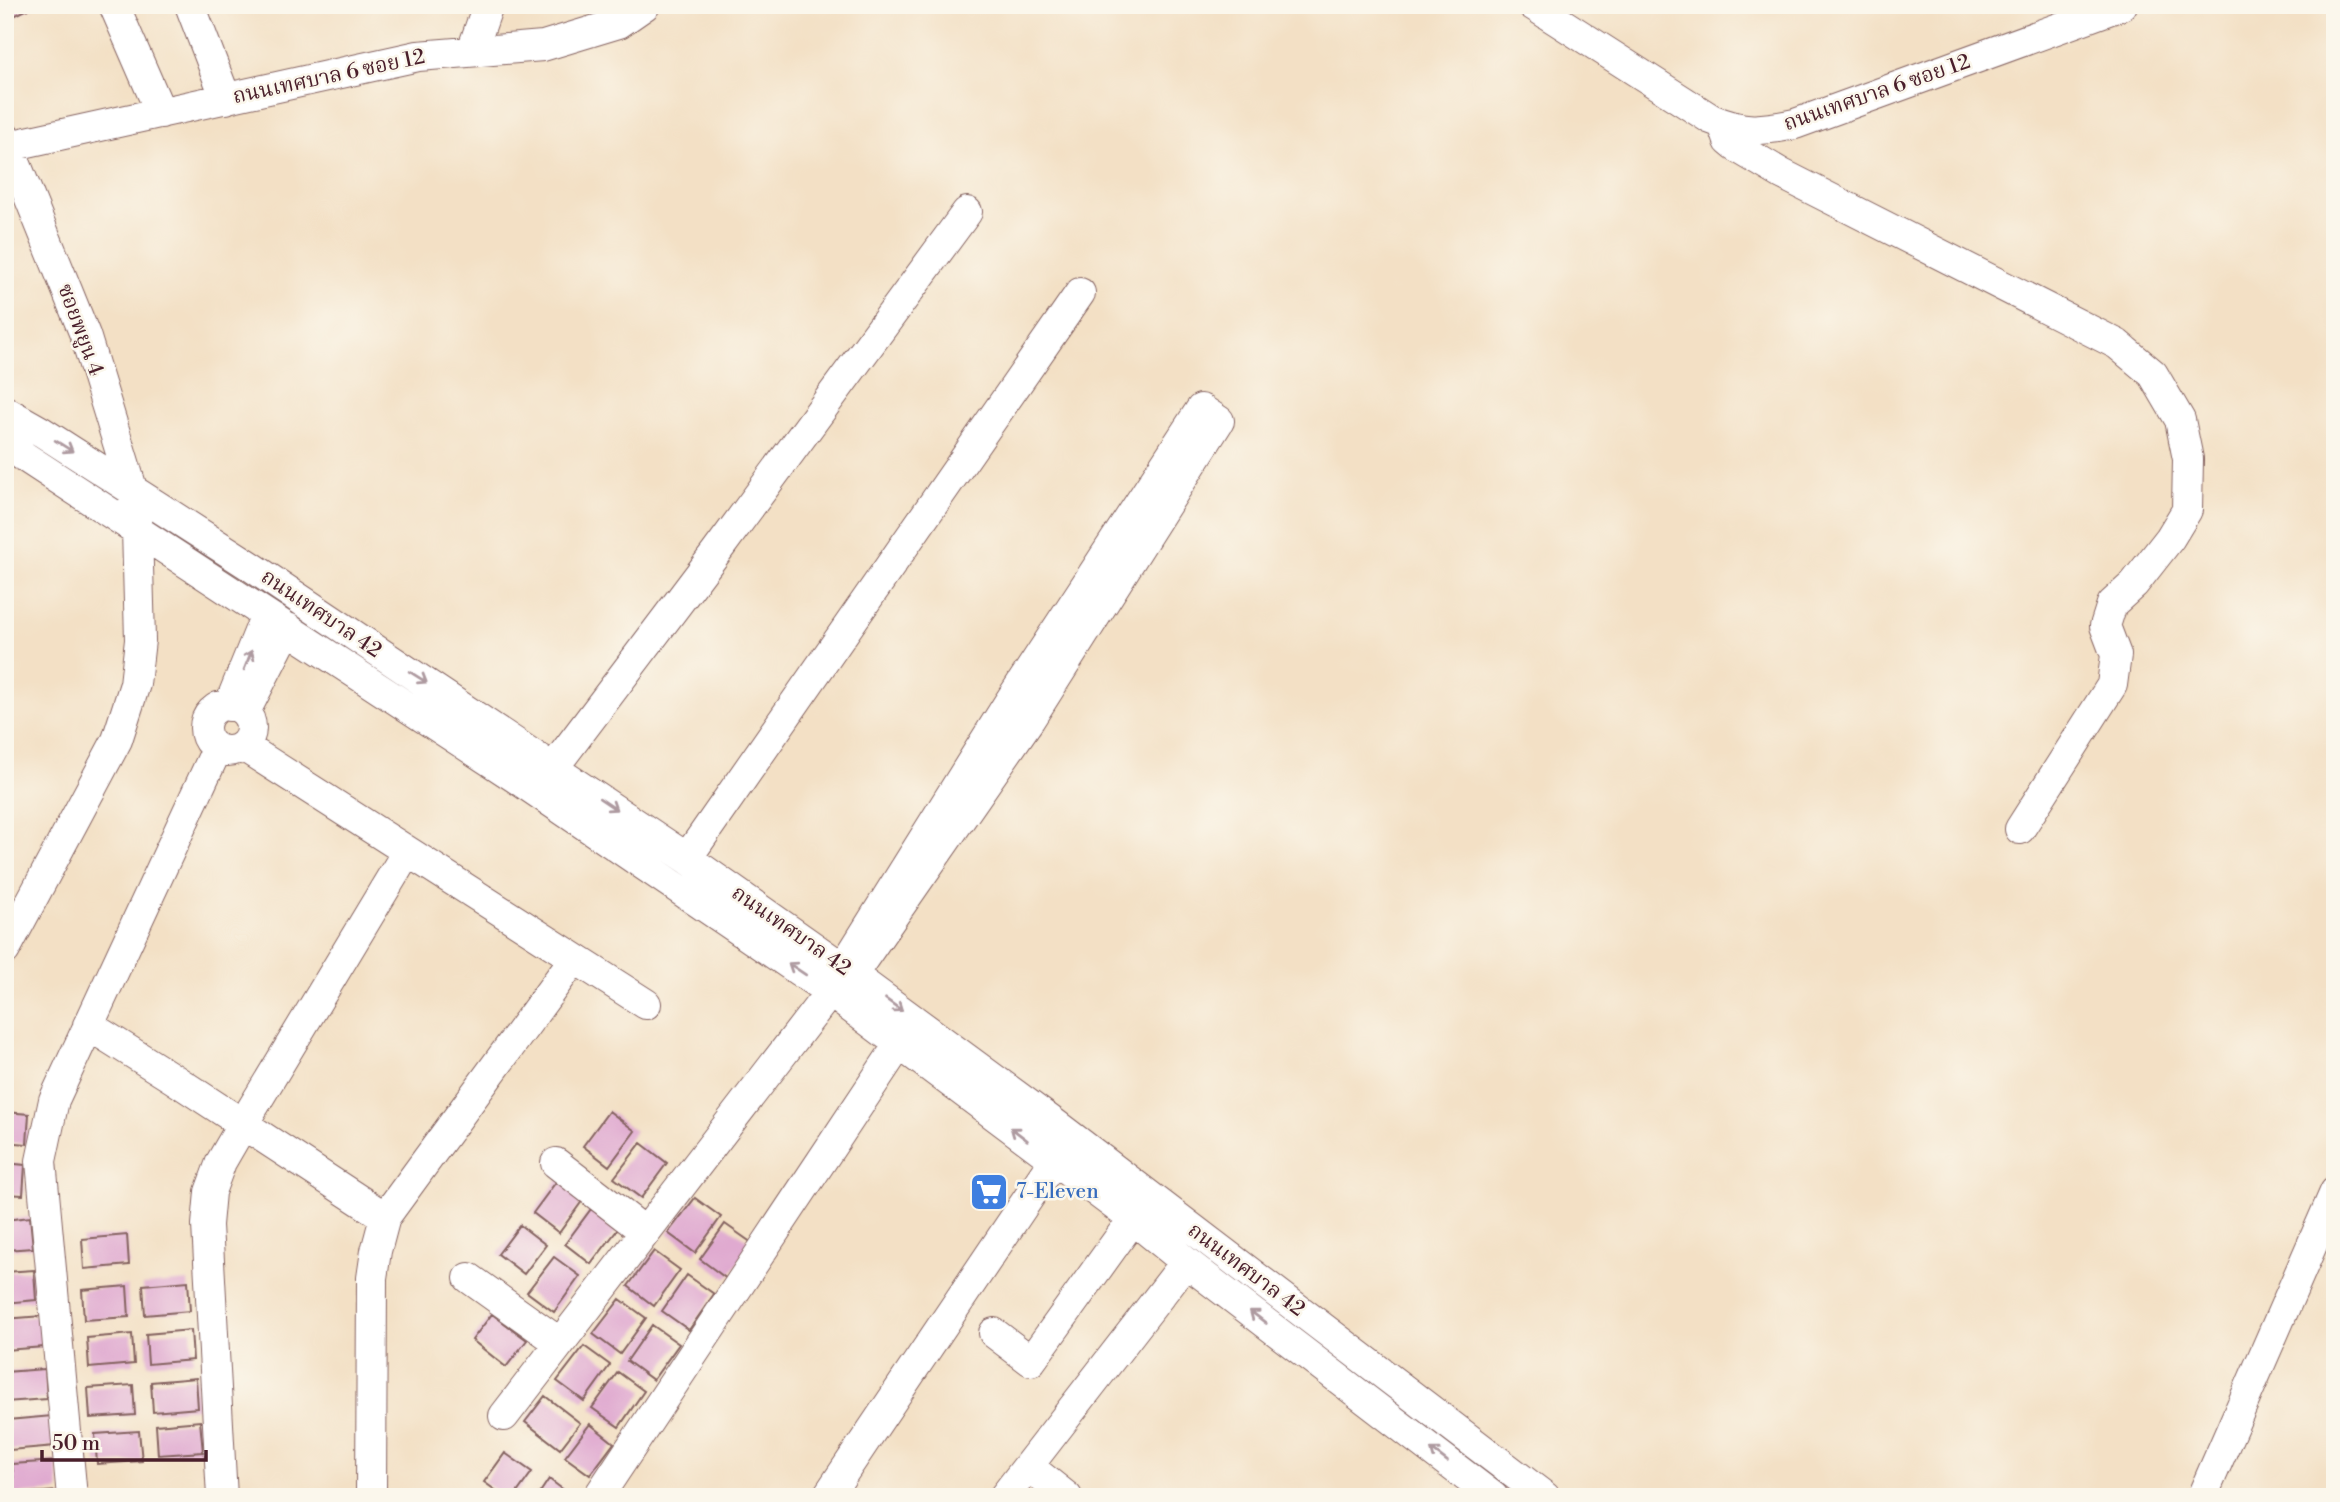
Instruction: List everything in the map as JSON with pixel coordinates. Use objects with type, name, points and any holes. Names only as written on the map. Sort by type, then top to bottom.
[{"type":"street","points":[[114,5],[161,113]]},
{"type":"street","points":[[190,5],[226,99]]},
{"type":"street","points":[[472,51],[488,5]]},
{"type":"street","name":"ถนนเทศบาล 6 ซอย 12","points":[[7,141],[161,113],[418,55],[543,46],[645,5]]},
{"type":"street","name":"ถนนเทศบาล 6 ซอย 12","points":[[1533,5],[1711,119],[1735,129],[1765,130],[1795,124],[2122,5]]},
{"type":"street","points":[[1723,124],[1729,141],[1747,155],[2118,344],[2153,374],[2180,420],[2188,459],[2189,495],[2185,516],[2134,584],[2112,604],[2105,626],[2116,655],[2112,685],[2020,829]]},
{"type":"street","name":"ซอยพยูน 4","points":[[5,950],[117,740],[135,684],[140,640],[137,529],[133,492],[85,335],[7,141]]},
{"type":"street","points":[[554,767],[967,212]]},
{"type":"street","points":[[687,858],[1080,293]]},
{"type":"street","points":[[504,1416],[644,1231],[842,978],[1102,582],[1201,409],[1219,421],[1102,582]]},
{"type":"street","name":"ถนนเทศบาล 42","points":[[5,411],[252,567],[687,858],[842,978],[1055,1124],[1545,1497]]},
{"type":"street","name":"ถนนเทศบาล 42","points":[[5,444],[591,828],[842,978],[900,1043],[1493,1497]]},
{"type":"street","points":[[237,709],[277,621]]},
{"type":"street","points":[[72,1497],[41,1161],[54,1100],[88,1026],[230,748],[251,732],[250,721],[237,709],[216,709],[209,715],[205,725],[206,736],[230,748],[407,852],[646,1004]]},
{"type":"street","points":[[222,1497],[207,1225],[210,1192],[221,1162],[243,1124],[407,852]]},
{"type":"street","points":[[371,1497],[372,1278],[385,1217],[574,959]]},
{"type":"street","points":[[88,1026],[385,1217]]},
{"type":"street","points":[[598,1497],[900,1043]]},
{"type":"street","points":[[827,1497],[1054,1160]]},
{"type":"street","points":[[556,1163],[644,1231]]},
{"type":"street","points":[[2202,1497],[2335,1192]]},
{"type":"street","points":[[994,1333],[1031,1361],[1133,1219]]},
{"type":"street","points":[[1004,1497],[1186,1262]]},
{"type":"street","points":[[469,1278],[559,1343]]},
{"type":"street","points":[[1028,1466],[1067,1497]]},
{"type":"building","points":[[9,5],[36,5],[14,16]]},
{"type":"building","points":[[609,1111],[635,1131],[609,1166],[583,1146]]},
{"type":"building","points":[[5,1112],[29,1114],[27,1144],[5,1142]]},
{"type":"building","points":[[641,1143],[667,1163],[641,1198],[614,1178]]},
{"type":"building","points":[[5,1163],[25,1165],[23,1195],[5,1194]]},
{"type":"building","points":[[559,1178],[585,1197],[559,1233],[533,1213]]},
{"type":"building","points":[[695,1198],[721,1217],[695,1253],[668,1233]]},
{"type":"building","points":[[591,1209],[618,1229],[591,1264],[565,1244]]},
{"type":"building","points":[[30,1217],[33,1248],[5,1250],[5,1220]]},
{"type":"building","points":[[725,1224],[752,1243],[727,1279],[700,1259]]},
{"type":"building","points":[[520,1225],[546,1245],[524,1274],[498,1254]]},
{"type":"building","points":[[127,1235],[129,1265],[84,1269],[82,1239]]},
{"type":"building","points":[[654,1251],[680,1270],[654,1306],[628,1286]]},
{"type":"building","points":[[554,1257],[580,1276],[554,1312],[527,1292]]},
{"type":"building","points":[[34,1270],[36,1300],[5,1303],[5,1272]]},
{"type":"building","points":[[687,1275],[714,1294],[689,1330],[662,1311]]},
{"type":"building","points":[[188,1281],[190,1311],[145,1315],[143,1285]]},
{"type":"building","points":[[127,1286],[129,1317],[84,1320],[82,1290]]},
{"type":"building","points":[[620,1299],[646,1318],[620,1354],[593,1334]]},
{"type":"building","points":[[492,1314],[527,1340],[506,1367],[472,1340]]},
{"type":"building","points":[[42,1316],[44,1347],[5,1350],[5,1319]]},
{"type":"building","points":[[652,1325],[679,1344],[653,1380],[627,1361]]},
{"type":"building","points":[[191,1330],[193,1360],[148,1364],[146,1334]]},
{"type":"building","points":[[132,1334],[134,1364],[89,1368],[87,1338]]},
{"type":"building","points":[[584,1346],[610,1365],[584,1401],[557,1381]]},
{"type":"building","points":[[45,1369],[47,1399],[5,1402],[5,1372]]},
{"type":"building","points":[[618,1372],[644,1391],[619,1427],[592,1408]]},
{"type":"building","points":[[196,1378],[198,1408],[153,1412],[151,1382]]},
{"type":"building","points":[[133,1385],[135,1415],[90,1418],[88,1388]]},
{"type":"building","points":[[545,1396],[580,1423],[560,1449],[525,1422]]},
{"type":"building","points":[[52,1416],[55,1446],[10,1450],[8,1420]]},
{"type":"building","points":[[200,1421],[203,1452],[158,1455],[156,1425]]},
{"type":"building","points":[[590,1424],[614,1443],[590,1475],[565,1457]]},
{"type":"building","points":[[139,1431],[142,1461],[97,1464],[95,1434]]},
{"type":"building","points":[[505,1453],[532,1472],[514,1497],[505,1497],[484,1482]]},
{"type":"building","points":[[57,1461],[59,1491],[15,1494],[12,1464]]},
{"type":"building","points":[[549,1479],[573,1497],[537,1497]]},
{"type":"place","name":"7-Eleven","points":[[989,1192]]}]
